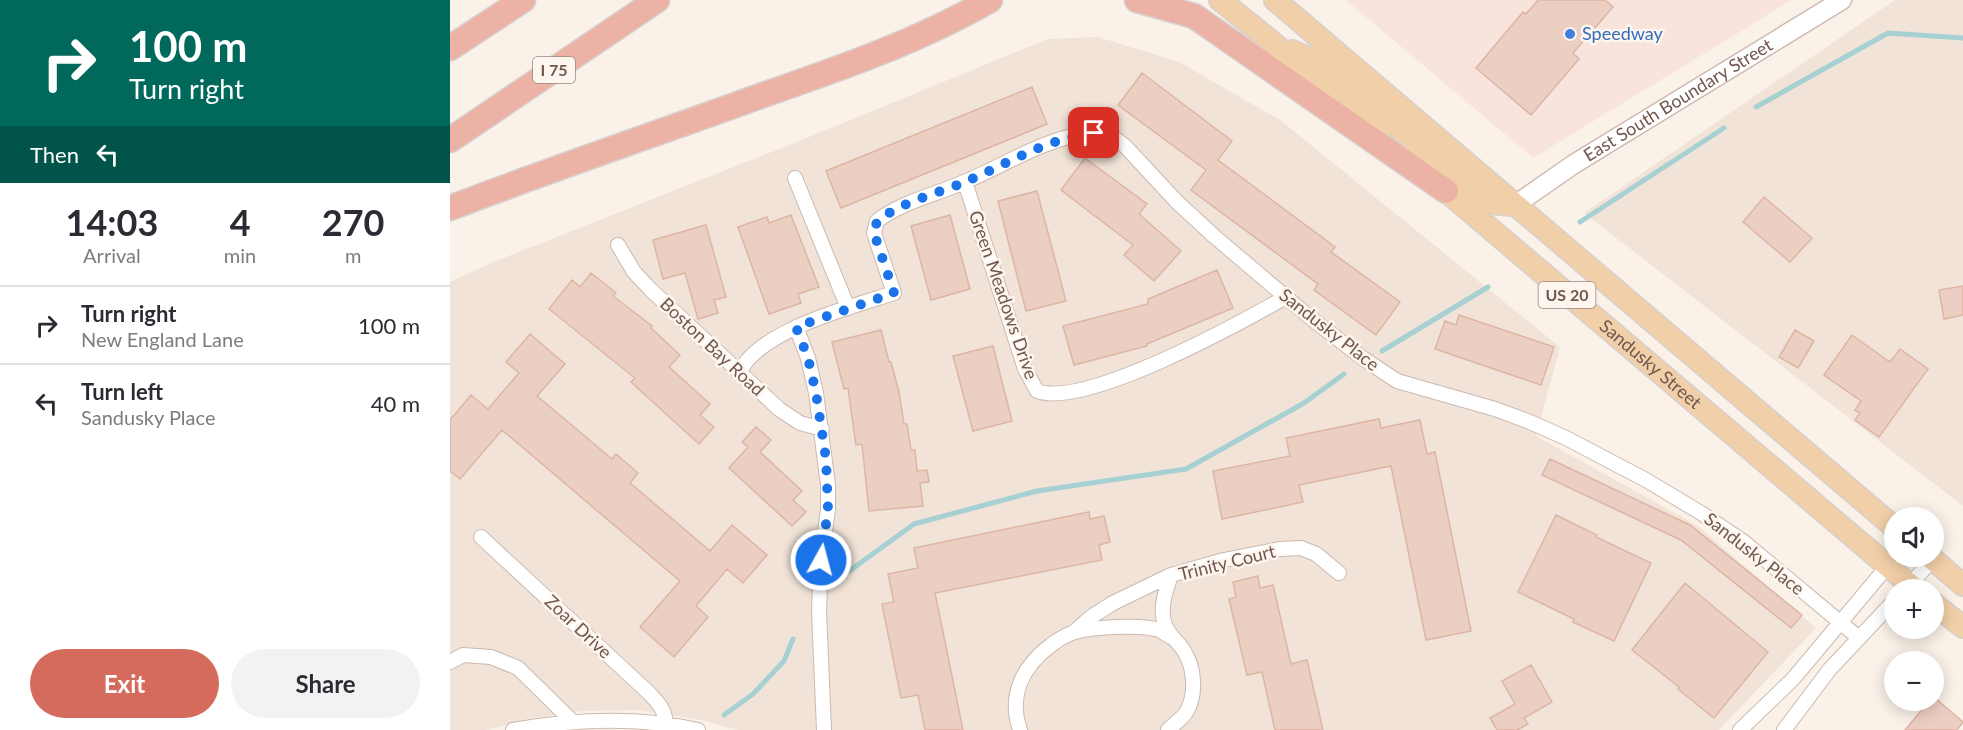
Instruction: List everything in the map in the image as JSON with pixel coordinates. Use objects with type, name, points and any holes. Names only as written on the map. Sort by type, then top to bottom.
[{"type":"highway","points":[[450,38],[497,0]]},
{"type":"highway","points":[[450,48],[523,0]]},
{"type":"highway","name":"I 75","points":[[450,140],[657,0]]},
{"type":"highway","points":[[450,208],[543,172],[863,60],[932,31],[983,4],[1006,0]]},
{"type":"highway","points":[[1137,0],[1194,16],[1446,191]]},
{"type":"main road","name":"Sandusky Street","points":[[1220,0],[1884,554]]},
{"type":"main road","name":"Sandusky Street","points":[[1275,0],[1884,519]]},
{"type":"main road","points":[[1272,42],[1324,64],[1472,190],[1492,203],[1515,205]]},
{"type":"main road","points":[[1942,567],[1963,585]]},
{"type":"main road","points":[[1944,612],[1963,627]]},
{"type":"street","name":"East South Boundary Street","points":[[1515,205],[1574,164],[1842,0]]},
{"type":"street","name":"Sandusky Place","points":[[848,308],[894,293],[874,233],[877,221],[888,213],[1069,137],[1094,133],[1107,134],[1115,137],[1125,146],[1177,202],[1215,237],[1286,297],[1397,381],[1495,409],[1530,422],[1626,470],[1701,513],[1744,542],[1859,638]]},
{"type":"street","points":[[739,373],[747,359],[760,348],[796,327],[848,308],[795,178]]},
{"type":"street","name":"Green Meadows Drive","points":[[965,182],[1025,369],[1037,391],[1044,394],[1069,392],[1117,379],[1164,360],[1286,297]]},
{"type":"street","name":"Boston Bay Road","points":[[618,245],[634,272],[651,290],[739,373],[791,419],[822,429]]},
{"type":"street","points":[[796,327],[808,358],[822,429],[828,484],[828,510],[821,560],[819,611],[824,730]]},
{"type":"street","name":"Zoar Drive","points":[[481,537],[648,693],[662,708],[666,724]]},
{"type":"street","name":"Trinity Court","points":[[1168,730],[1185,713],[1192,694],[1193,681],[1184,650],[1171,637],[1164,624],[1162,604],[1171,575],[1224,560],[1280,549],[1301,548],[1316,554],[1339,573]]},
{"type":"street","points":[[1740,730],[1793,679],[1887,567]]},
{"type":"street","points":[[1020,730],[1017,687],[1038,655],[1113,603],[1171,575]]},
{"type":"street","points":[[1784,730],[1830,669],[1884,612]]},
{"type":"street","points":[[1074,632],[1125,627],[1157,630],[1171,637]]},
{"type":"street","points":[[450,662],[463,655],[491,657],[518,668],[573,722]]},
{"type":"street","points":[[513,730],[551,723],[629,720],[698,730]]},
{"type":"shaded area","points":[[1346,0],[1792,0],[1533,158]]},
{"type":"shaded area","points":[[1895,0],[1963,0],[1963,506],[1584,213]]},
{"type":"shaded area","points":[[1098,37],[1179,62],[1280,120],[1560,347],[1536,436],[1698,526],[1816,628],[1719,730],[738,730],[701,720],[636,710],[583,711],[533,718],[486,730],[450,730],[450,282],[491,263],[792,144],[1048,39]]},
{"type":"building","name":"Speedway","points":[[1538,0],[1605,0],[1613,7],[1573,53],[1579,59],[1531,115],[1476,68],[1523,12],[1526,14]]},
{"type":"building","points":[[1142,73],[1232,141],[1218,160],[1335,247],[1331,252],[1400,302],[1376,335],[1314,290],[1318,284],[1191,190],[1206,170],[1118,105]]},
{"type":"building","points":[[1032,87],[1047,124],[841,208],[826,171]]},
{"type":"building","points":[[1085,158],[1147,204],[1139,214],[1181,251],[1154,281],[1124,255],[1133,245],[1061,190]]},
{"type":"building","points":[[1037,191],[1066,301],[1026,311],[998,201]]},
{"type":"building","points":[[1764,197],[1812,238],[1790,262],[1743,222]]},
{"type":"building","points":[[791,215],[819,287],[798,294],[801,303],[769,314],[738,227],[767,217],[769,223]]},
{"type":"building","points":[[950,215],[970,289],[931,300],[911,226]]},
{"type":"building","points":[[706,225],[726,297],[714,300],[718,313],[698,319],[685,273],[663,279],[653,240]]},
{"type":"building","points":[[1217,270],[1233,308],[1147,344],[1147,346],[1074,365],[1063,326],[1148,304],[1148,299]]},
{"type":"building","points":[[591,273],[616,293],[613,296],[652,326],[651,328],[680,355],[669,367],[710,404],[700,415],[714,427],[699,444],[631,382],[635,378],[549,309],[572,280],[580,287]]},
{"type":"building","points":[[1963,286],[1963,315],[1944,319],[1939,290]]},
{"type":"building","points":[[1459,315],[1554,347],[1541,385],[1435,349],[1445,321],[1456,325]]},
{"type":"building","points":[[881,330],[899,392],[904,424],[907,424],[911,450],[915,450],[917,471],[927,470],[929,482],[920,483],[923,506],[869,511],[862,444],[856,445],[848,388],[844,389],[832,342]]},
{"type":"building","points":[[1795,330],[1814,341],[1798,368],[1779,357]]},
{"type":"building","points":[[530,334],[565,364],[537,396],[612,459],[616,454],[638,473],[630,483],[710,551],[732,525],[767,555],[743,583],[727,569],[696,606],[708,617],[674,657],[640,627],[680,581],[502,430],[460,479],[450,471],[450,420],[471,395],[488,409],[519,373],[506,362]]},
{"type":"building","points":[[1852,335],[1890,362],[1900,349],[1928,369],[1879,437],[1855,420],[1860,413],[1855,410],[1861,401],[1824,375]]},
{"type":"building","points":[[993,346],[1012,421],[973,431],[953,356]]},
{"type":"building","points":[[1379,419],[1381,428],[1420,420],[1427,454],[1435,452],[1471,631],[1426,640],[1391,466],[1299,485],[1303,502],[1222,519],[1213,471],[1290,456],[1286,438]]},
{"type":"building","points":[[756,427],[771,440],[760,452],[802,491],[793,500],[806,512],[792,526],[729,468],[748,447],[742,442]]},
{"type":"building","points":[[1550,459],[1690,525],[1802,615],[1791,628],[1681,540],[1542,475]]},
{"type":"building","points":[[1089,512],[1090,519],[1104,516],[1110,542],[1099,545],[1102,560],[935,593],[963,730],[925,730],[918,695],[901,698],[882,604],[894,602],[888,574],[918,568],[914,548]]},
{"type":"building","points":[[1556,515],[1651,563],[1614,641],[1518,592]]},
{"type":"building","points":[[1258,576],[1260,588],[1273,585],[1291,664],[1307,660],[1323,730],[1275,730],[1262,672],[1247,675],[1229,599],[1236,597],[1233,582]]},
{"type":"building","points":[[1685,583],[1768,652],[1714,718],[1632,650]]},
{"type":"building","points":[[1531,665],[1552,702],[1524,718],[1528,724],[1517,730],[1497,730],[1490,718],[1515,704],[1502,681]]},
{"type":"building","points":[[1944,706],[1963,722],[1957,730],[1905,730],[1921,711],[1944,711]]},
{"type":"waterway","points":[[1756,107],[1888,33],[1963,38]]},
{"type":"waterway","points":[[1580,222],[1724,128]]},
{"type":"waterway","points":[[1382,351],[1488,287]]},
{"type":"waterway","points":[[841,577],[914,524],[1037,491],[1186,469],[1304,403],[1344,374]]},
{"type":"waterway","points":[[724,715],[753,694],[784,661],[793,639]]},
{"type":"place","name":"Speedway","points":[[1570,34]]},
{"type":"route","points":[[821,560],[828,510],[826,459],[816,393],[808,358],[796,327],[894,293],[874,233],[877,221],[888,213],[965,182],[1032,151],[1069,137],[1094,133]]}]
